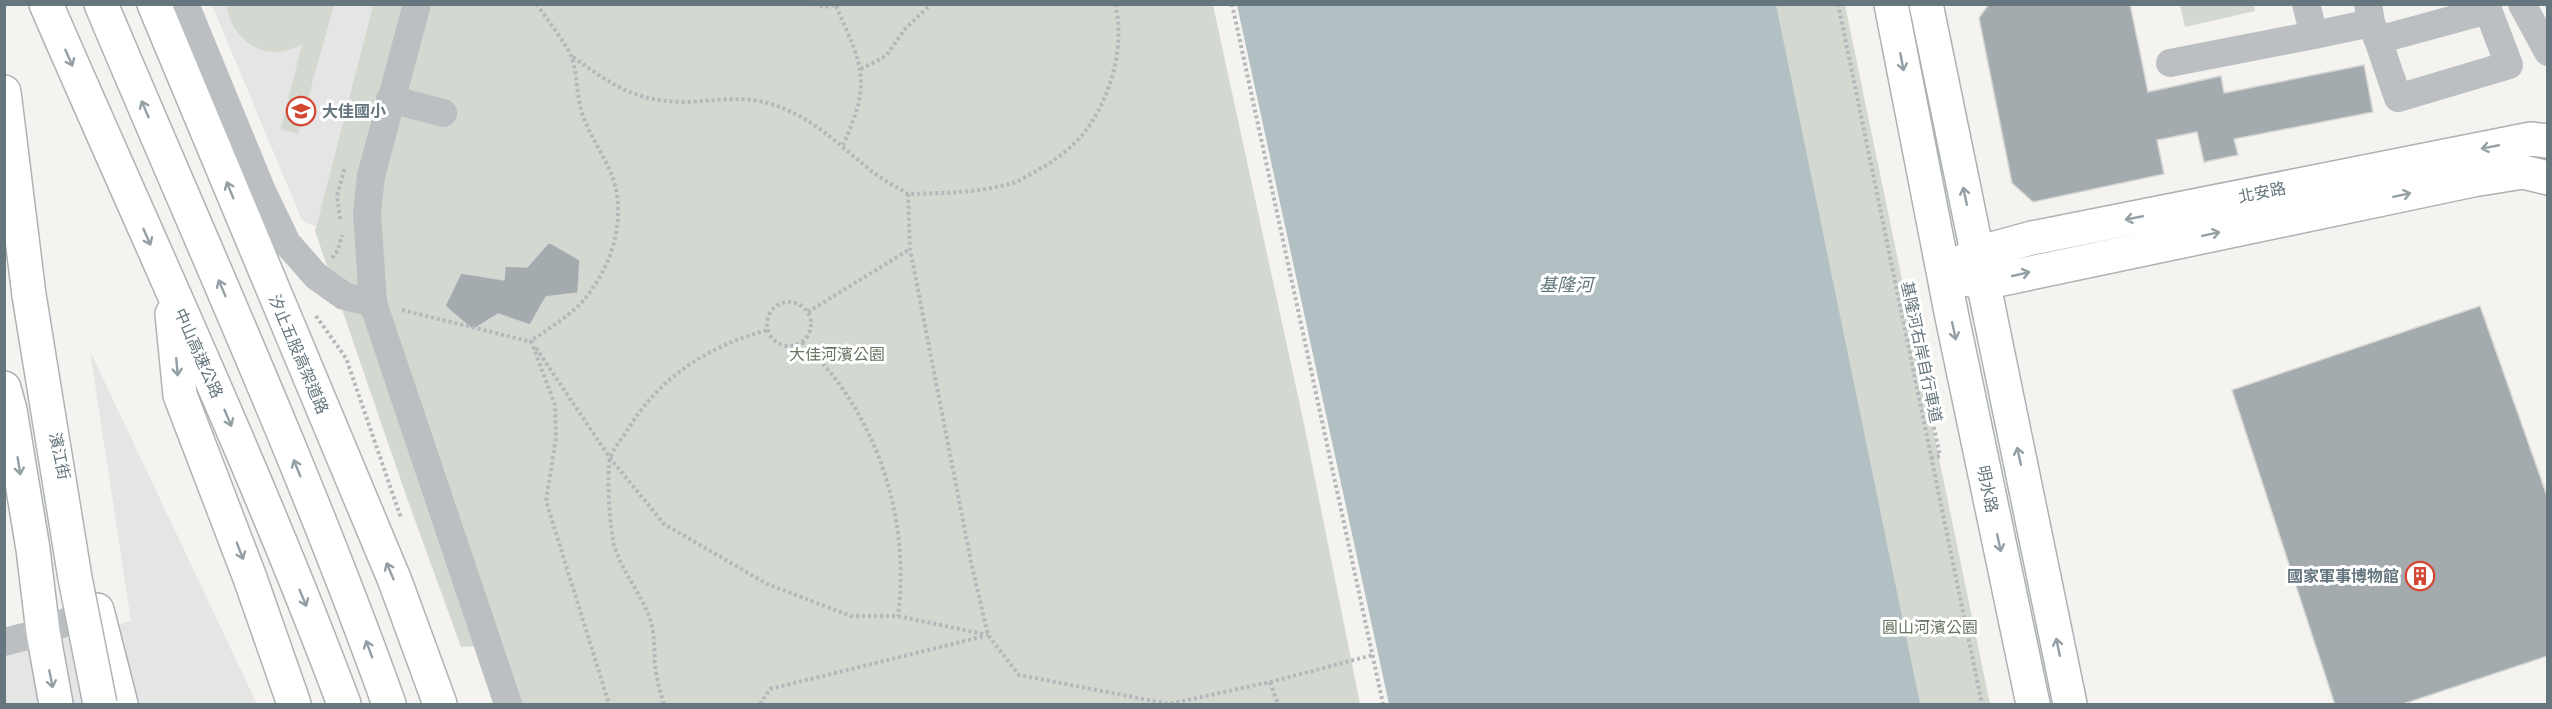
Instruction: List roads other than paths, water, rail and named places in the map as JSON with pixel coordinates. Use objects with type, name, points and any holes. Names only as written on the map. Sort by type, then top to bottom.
[{"type":"main road","name":"中山高速公路","points":[[46,4],[218,395],[317,633],[344,705]]},
{"type":"main road","points":[[101,4],[345,585],[389,705]]},
{"type":"main road","name":"汐止五股高架道路","points":[[154,4],[395,581],[440,705]]},
{"type":"main road","points":[[1891,4],[1943,274]]},
{"type":"main road","points":[[1926,4],[2070,705]]},
{"type":"main road","points":[[4,92],[28,296],[75,578],[100,705]]},
{"type":"main road","name":"北安路","points":[[1980,268],[2032,238],[2531,139],[2547,141]]},
{"type":"main road","name":"北安路","points":[[1943,274],[2523,172],[2547,178]]},
{"type":"main road","name":"濱江街","points":[[4,206],[79,540],[121,705]]},
{"type":"main road","name":"明水路","points":[[1943,274],[2033,705]]},
{"type":"main road","points":[[170,288],[180,394],[250,578],[294,705]]},
{"type":"main road","points":[[4,388],[10,410],[33,549],[43,632],[56,705]]},
{"type":"street","points":[[185,4],[262,191],[286,243],[316,276],[344,296],[373,303]]},
{"type":"street","points":[[417,4],[371,176],[367,213],[373,303],[508,705]]},
{"type":"street","points":[[2306,4],[2314,35]]},
{"type":"street","points":[[2522,4],[2547,52]]},
{"type":"street","points":[[2170,63],[2372,22],[2488,7],[2509,65],[2398,98],[2372,22]]},
{"type":"street","points":[[390,99],[443,113]]},
{"type":"street","points":[[4,642],[43,632],[97,609]]},
{"type":"water","name":"基隆河","points":[[1237,5],[1776,5],[1920,704],[1389,704]]},
{"type":"place","name":"大佳國小","points":[[301,111]]},
{"type":"place","name":"國家軍事博物館","points":[[2420,576]]},
{"type":"park label","name":"大佳河濱公園","points":[[837,354]]},
{"type":"park label","name":"圓山河濱公園","points":[[1930,627]]}]
